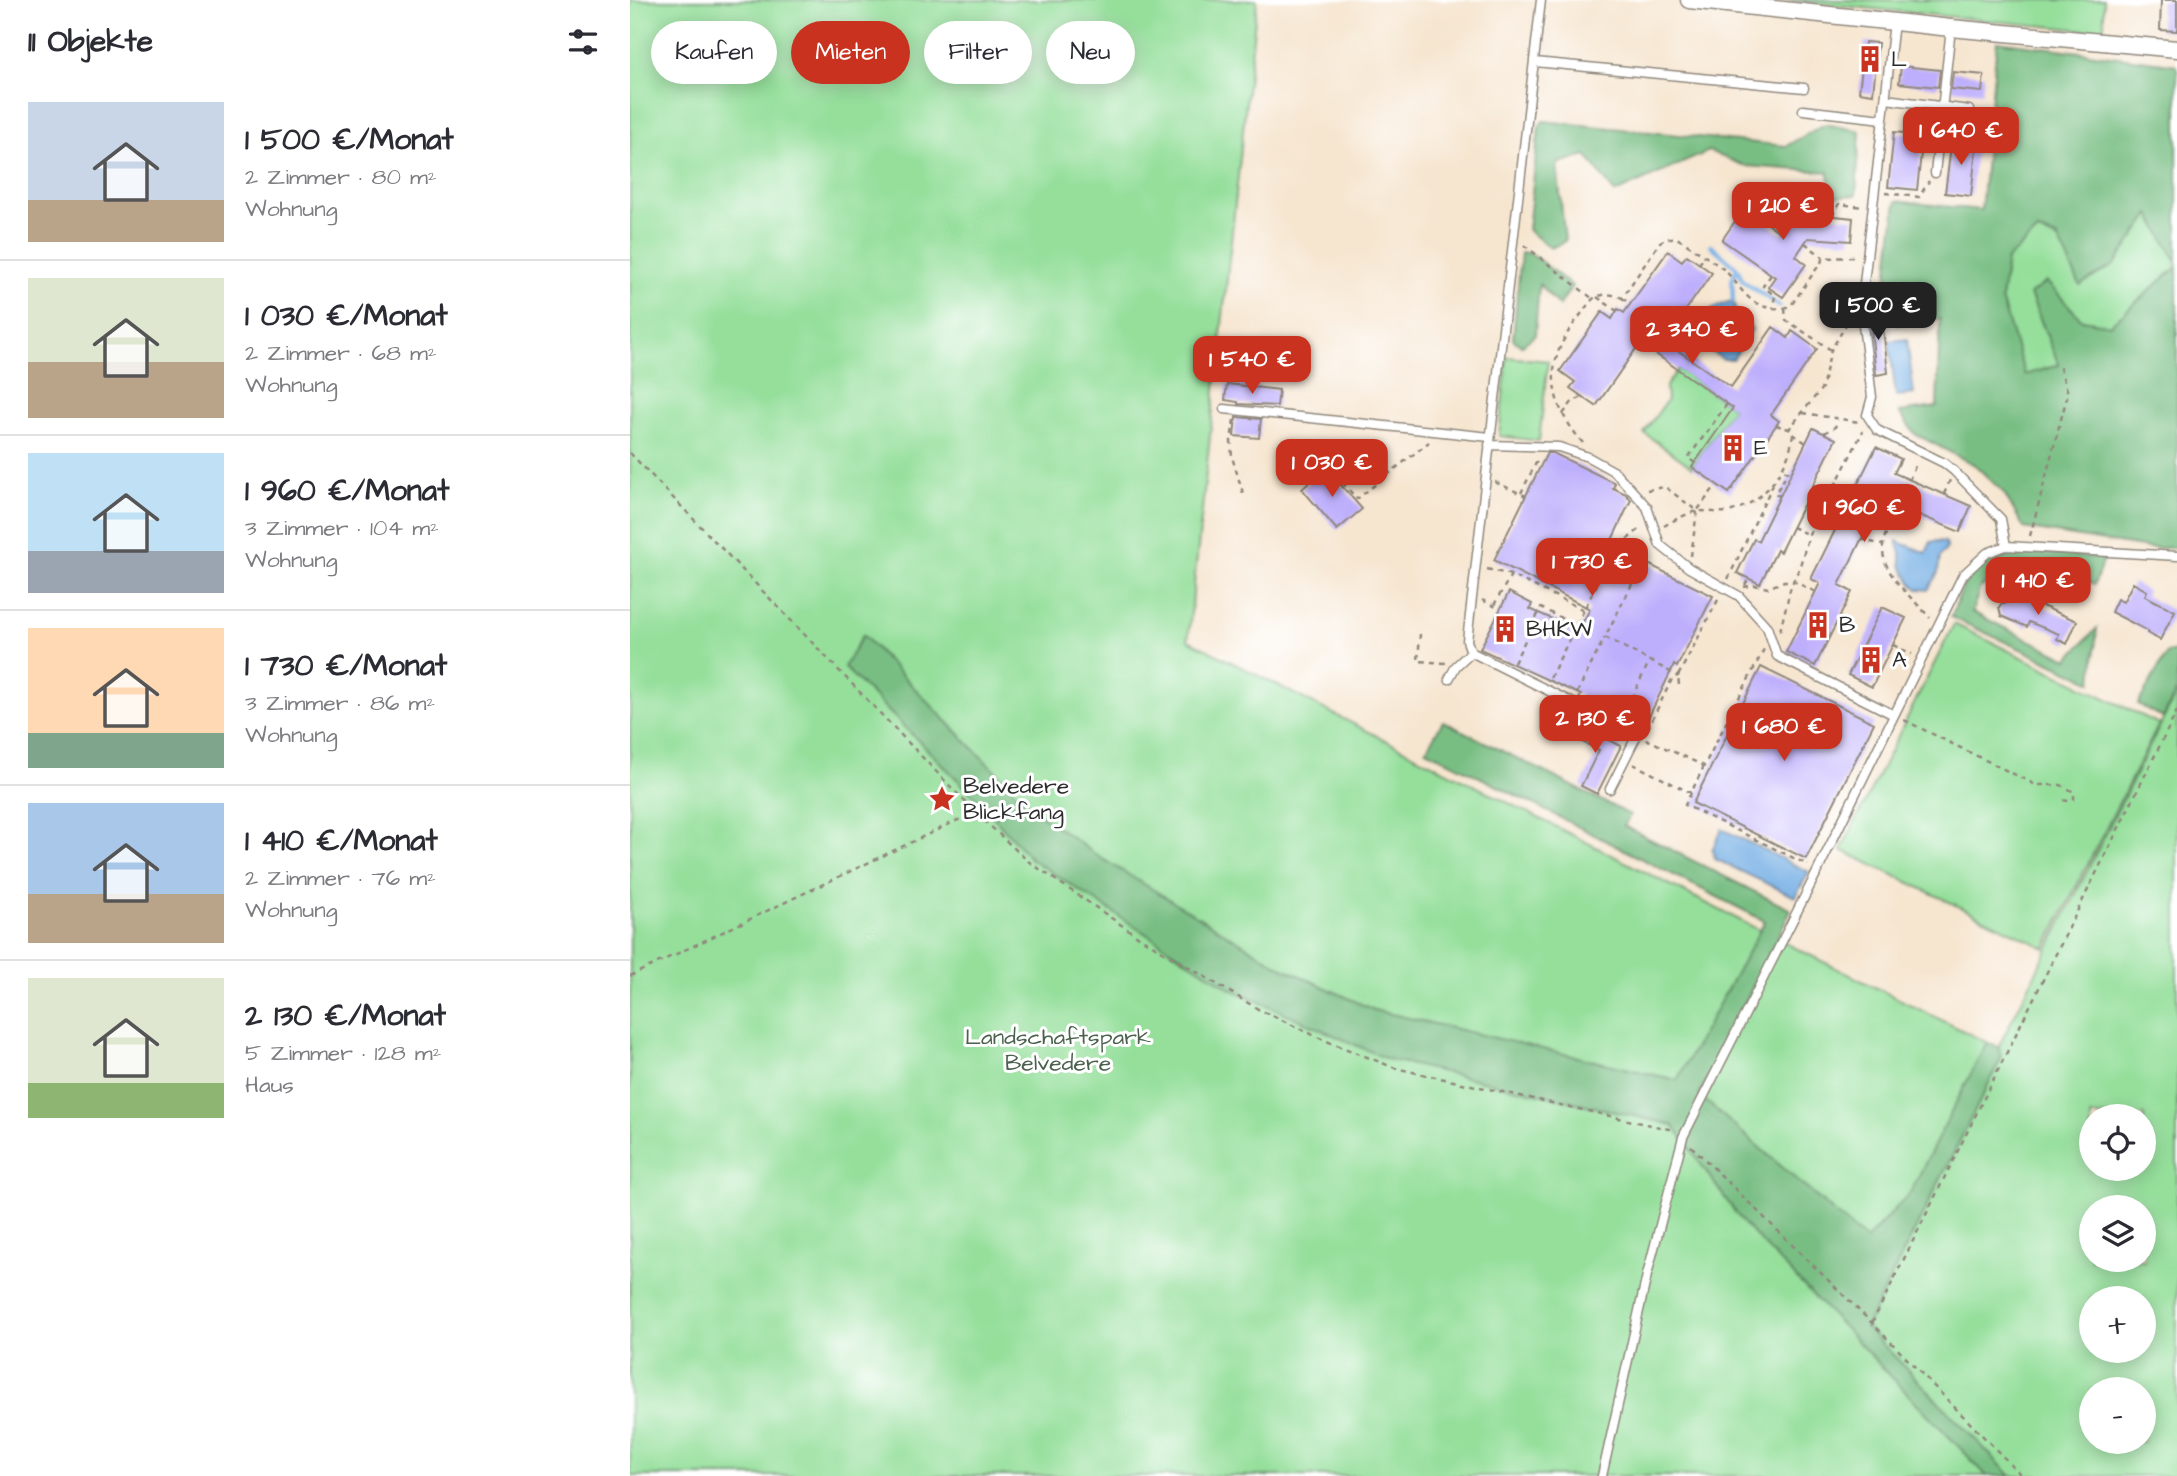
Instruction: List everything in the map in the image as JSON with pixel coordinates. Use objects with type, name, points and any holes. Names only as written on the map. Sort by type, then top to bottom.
[{"type":"street","points":[[1689,0],[2177,49]]},
{"type":"lane","points":[[1541,0],[1467,641],[1471,652],[1637,735],[1610,789]]},
{"type":"lane","points":[[1894,22],[1861,309],[1872,397],[1867,415],[1877,430],[1944,463],[2000,519],[2006,546]]},
{"type":"lane","points":[[1935,173],[1951,28]]},
{"type":"lane","points":[[1535,62],[1804,88]]},
{"type":"lane","points":[[1885,100],[1969,110]]},
{"type":"lane","points":[[1803,110],[1883,119]]},
{"type":"lane","points":[[1224,409],[1559,447],[1588,457],[1615,472],[1636,492],[1647,507],[1660,545],[1689,568],[1739,596],[1767,627],[1777,656],[1894,715]]},
{"type":"lane","points":[[1602,1476],[1647,1275],[1683,1137],[1963,575],[1987,553],[2006,546],[2177,556]]},
{"type":"lane","points":[[1449,679],[1456,666],[1471,652]]},
{"type":"path","points":[[1875,192],[1919,197],[1935,173]]},
{"type":"path","points":[[1832,216],[1839,204],[1873,208]]},
{"type":"path","points":[[1513,237],[1595,298],[1617,311]]},
{"type":"path","points":[[1622,298],[1660,242],[1668,238],[1677,239],[1723,269],[1752,302],[1763,307],[1785,309],[1793,304],[1824,258]]},
{"type":"path","points":[[1805,243],[1824,258],[1867,258]]},
{"type":"path","points":[[1699,264],[1704,257]]},
{"type":"path","points":[[1771,275],[1763,286],[1774,296],[1773,308]]},
{"type":"path","points":[[1588,457],[1584,445],[1571,428],[1556,397],[1553,380],[1555,358],[1563,340],[1595,298],[1606,294],[1622,298],[1631,304]]},
{"type":"path","points":[[1785,309],[1786,320],[1831,350]]},
{"type":"path","points":[[1789,429],[1822,388],[1831,350],[1852,315],[1861,309]]},
{"type":"path","points":[[2028,546],[2068,393],[2059,365]]},
{"type":"path","points":[[1563,414],[1573,401],[1583,397]]},
{"type":"path","points":[[1695,463],[1688,458],[1727,404]]},
{"type":"path","points":[[1235,410],[1231,441],[1243,494]]},
{"type":"path","points":[[1803,413],[1863,422],[1863,434],[1821,513]]},
{"type":"path","points":[[1824,433],[1835,427],[1838,420]]},
{"type":"path","points":[[1776,425],[1789,429],[1806,443]]},
{"type":"path","points":[[1336,475],[1357,499],[1404,464],[1439,433]]},
{"type":"path","points":[[1636,492],[1665,487],[1697,511],[1732,511],[1754,499],[1784,469],[1793,434]]},
{"type":"path","points":[[1521,494],[1542,452],[1549,446]]},
{"type":"path","points":[[630,453],[975,812],[1028,861],[1139,937],[1258,1009],[1324,1040],[1395,1068],[1675,1130],[1872,1323],[2022,1476]]},
{"type":"path","points":[[1909,480],[1921,453]]},
{"type":"path","points":[[1780,496],[1775,494],[1788,472],[1784,469]]},
{"type":"path","points":[[1485,477],[1526,496]]},
{"type":"path","points":[[1704,766],[1643,738],[1673,677],[1683,671],[1774,481]]},
{"type":"path","points":[[1689,568],[1697,511],[1714,488]]},
{"type":"path","points":[[1892,503],[1891,507],[1898,508],[1882,545],[1885,562],[1937,626]]},
{"type":"path","points":[[1545,688],[1614,550],[1641,528],[1653,524],[1662,527],[1697,511]]},
{"type":"path","points":[[1816,518],[1793,581],[1780,631],[1762,652],[1685,805],[1818,870]]},
{"type":"path","points":[[1792,527],[1809,535]]},
{"type":"path","points":[[1861,539],[1882,545]]},
{"type":"path","points":[[1476,565],[1511,575],[1584,610]]},
{"type":"path","points":[[1494,605],[1511,575]]},
{"type":"path","points":[[1739,596],[1749,578]]},
{"type":"path","points":[[1745,585],[1768,588],[1784,581],[1793,581],[1816,592]]},
{"type":"path","points":[[1572,702],[1632,584]]},
{"type":"path","points":[[1473,595],[1500,610]]},
{"type":"path","points":[[1509,672],[1541,608],[1558,619],[1576,625]]},
{"type":"path","points":[[1420,634],[1418,661],[1443,662],[1456,666]]},
{"type":"path","points":[[1605,637],[1678,676]]},
{"type":"path","points":[[1893,645],[1922,659]]},
{"type":"path","points":[[1553,657],[1559,660]]},
{"type":"path","points":[[1618,726],[1650,660]]},
{"type":"path","points":[[1678,676],[1679,685]]},
{"type":"path","points":[[1745,685],[1750,688]]},
{"type":"path","points":[[1872,1323],[2177,711]]},
{"type":"path","points":[[1894,715],[2036,785],[2061,785],[2074,792],[2074,799],[2062,800]]},
{"type":"path","points":[[1718,738],[1724,741]]},
{"type":"path","points":[[1625,760],[1691,793]]},
{"type":"path","points":[[630,976],[975,812]]},
{"type":"green space","name":"Landschaftspark Belvedere","points":[[630,0],[1257,0],[1188,640],[1761,931],[1998,1048],[2177,692],[2177,1476],[630,1476]]},
{"type":"green space","points":[[1785,0],[2104,0],[2104,32]]},
{"type":"green space","points":[[1997,41],[2177,65],[2177,262],[2150,214],[2114,265],[2080,285],[2057,237],[2038,231],[2007,259],[2001,299],[2025,375],[2059,365],[2030,294],[2047,282],[2082,320],[2110,325],[2177,267],[2177,548],[2148,548],[2024,528],[2004,493],[1975,465],[1915,434],[1899,412],[1937,407],[1940,319],[1897,325],[1892,304],[1884,304],[1896,201],[1981,210]]},
{"type":"green space","points":[[1543,121],[1786,146],[1825,124],[1860,131],[1856,195],[1830,197],[1829,172],[1745,166],[1709,151],[1615,193],[1586,155],[1557,164],[1565,241],[1551,248],[1528,230],[1539,127]]},
{"type":"green space","points":[[2150,214],[2177,262],[2177,267],[2110,325],[2082,320],[2046,282],[2030,294],[2059,365],[2024,375],[2001,299],[2007,259],[2038,231],[2114,265]]},
{"type":"green space","points":[[1521,253],[1530,253],[1572,286],[1559,306],[1539,284],[1535,335],[1521,346],[1513,339]]},
{"type":"green space","points":[[1507,357],[1548,361],[1539,441],[1499,436]]},
{"type":"green space","points":[[1678,369],[1733,408],[1692,467],[1644,433],[1667,400],[1666,386]]},
{"type":"green space","points":[[2039,553],[2104,558],[2094,585],[2065,566],[2009,571],[1980,588],[1972,612],[2068,659],[2097,628],[2092,682],[1951,617],[1964,586],[1972,573],[1980,567],[1998,558]]},
{"type":"green space","points":[[1954,624],[2159,724],[2045,948],[1841,850]]},
{"type":"green space","points":[[863,635],[1031,808],[1096,855],[1281,967],[1374,1010],[1677,1080],[1765,921],[1426,750],[1443,721],[1630,815],[1624,826],[1791,910],[1699,1095],[1866,1240],[1910,1193],[1987,1042],[1999,1048],[2001,1059],[1866,1327],[2011,1476],[1987,1476],[1743,1223],[1673,1125],[1387,1059],[1231,989],[1031,859],[981,803],[844,667]]},
{"type":"green space","points":[[2177,651],[2177,690],[2163,718],[2138,704],[2167,653]]},
{"type":"water","points":[[1733,301],[1737,316],[1752,329],[1733,359],[1723,359],[1695,341],[1707,314],[1717,306]]},
{"type":"water","points":[[1907,339],[1914,394],[1896,396],[1889,341]]},
{"type":"water","points":[[1897,541],[1926,553],[1931,542],[1945,542],[1947,548],[1940,557],[1938,573],[1928,590],[1918,589],[1912,584],[1901,565]]},
{"type":"water","points":[[1722,829],[1809,872],[1795,897],[1715,859],[1712,850]]},
{"type":"building","points":[[2161,0],[2177,0],[2177,31],[2160,30]]},
{"type":"building","name":"L","points":[[1865,42],[1878,43],[1873,94],[1859,92]]},
{"type":"building","points":[[1901,66],[1940,70],[1938,87],[1899,83]]},
{"type":"building","points":[[1953,72],[1984,75],[1982,92],[1951,89]]},
{"type":"building","points":[[1894,132],[1923,135],[1917,190],[1888,187]]},
{"type":"building","points":[[1952,138],[1977,141],[1971,196],[1945,193]]},
{"type":"building","points":[[1745,207],[1782,234],[1797,212],[1853,218],[1851,241],[1808,238],[1796,256],[1806,264],[1783,297],[1768,287],[1775,277],[1722,240]]},
{"type":"building","points":[[1668,251],[1682,261],[1687,255],[1712,273],[1664,341],[1731,387],[1773,327],[1788,338],[1792,331],[1817,349],[1771,415],[1779,421],[1729,493],[1692,467],[1733,408],[1640,343],[1596,406],[1570,388],[1575,382],[1560,371],[1602,312],[1612,319],[1618,309],[1624,313]]},
{"type":"building","points":[[1881,309],[1888,373],[1876,375],[1869,310]]},
{"type":"building","points":[[1227,384],[1279,390],[1277,406],[1238,404],[1225,400]]},
{"type":"building","points":[[1236,417],[1261,419],[1259,438],[1234,436]]},
{"type":"building","points":[[1813,428],[1836,439],[1780,552],[1777,550],[1760,584],[1737,573],[1754,539],[1758,541]]},
{"type":"building","points":[[1876,447],[1901,459],[1894,473],[1971,506],[1960,532],[1881,499],[1839,585],[1852,592],[1815,666],[1786,652],[1820,583],[1811,579]]},
{"type":"building","points":[[1547,453],[1553,453],[1615,483],[1613,488],[1626,494],[1631,500],[1601,563],[1623,574],[1632,556],[1713,596],[1677,667],[1674,665],[1642,731],[1579,699],[1581,695],[1480,649],[1509,592],[1532,604],[1530,609],[1578,631],[1590,609],[1494,560]]},
{"type":"building","points":[[1326,468],[1362,509],[1337,530],[1302,489]]},
{"type":"building","points":[[2133,583],[2147,591],[2145,596],[2175,611],[2160,640],[2111,612],[2117,599],[2123,602]]},
{"type":"building","points":[[2020,594],[2077,621],[2067,644],[2057,639],[2059,634],[2029,622],[2027,627],[2001,616],[1999,607],[2002,603],[2017,602]]},
{"type":"building","name":"A","points":[[1882,607],[1906,618],[1872,687],[1848,675]]},
{"type":"building","points":[[1761,667],[1874,723],[1806,859],[1693,803]]},
{"type":"building","points":[[1568,720],[1621,746],[1597,794],[1581,786],[1599,750],[1562,732]]},
{"type":"waterway","points":[[1711,245],[1737,268],[1732,280],[1733,301]]},
{"type":"waterway","points":[[1737,268],[1743,281],[1779,306]]},
{"type":"place","name":"L","points":[[1870,59]]},
{"type":"place","name":"E","points":[[1733,448]]},
{"type":"place","name":"B","points":[[1818,625]]},
{"type":"place","name":"BHKW","points":[[1505,629]]},
{"type":"place","name":"A","points":[[1871,660]]},
{"type":"place","name":"Belvedere Blickfang","points":[[942,799]]}]
